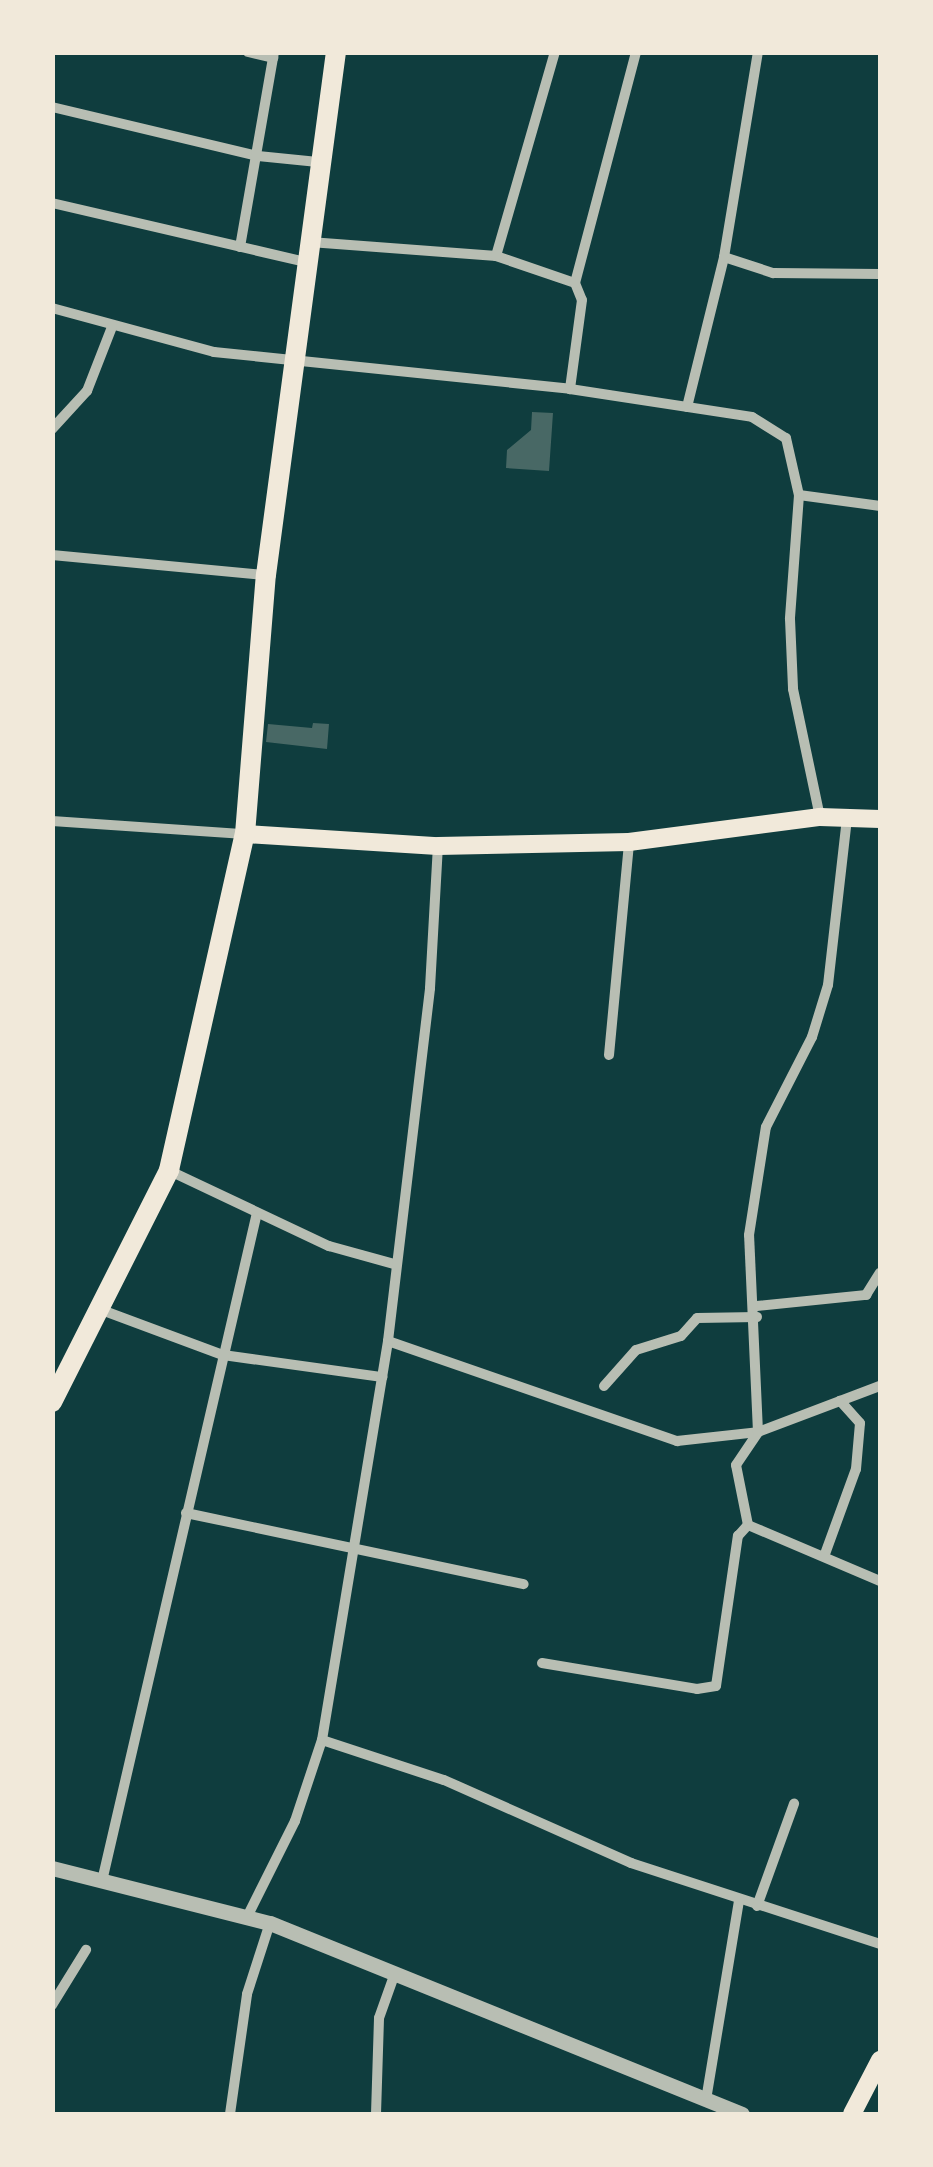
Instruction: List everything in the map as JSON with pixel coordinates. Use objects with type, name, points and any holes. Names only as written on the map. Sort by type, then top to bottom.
[{"type":"main road","points":[[52,1402],[168,1170],[245,834],[266,575],[296,361],[318,162],[336,52]]},
{"type":"main road","points":[[245,834],[438,846],[630,842],[820,817],[880,819]]},
{"type":"main road","points":[[852,2114],[880,2060]]},
{"type":"street","points":[[240,248],[274,56],[248,52]]},
{"type":"street","points":[[496,256],[555,52]]},
{"type":"street","points":[[570,390],[582,300],[576,283],[636,52]]},
{"type":"street","points":[[687,407],[724,257],[758,52]]},
{"type":"street","points":[[52,107],[258,156],[318,162]]},
{"type":"street","points":[[52,202],[240,248],[496,256],[576,283]]},
{"type":"street","points":[[724,257],[773,273],[880,274]]},
{"type":"street","points":[[52,308],[214,352],[570,390],[687,407],[752,417],[786,438],[800,496],[790,619],[793,688],[820,817]]},
{"type":"street","points":[[52,429],[88,391],[112,327]]},
{"type":"street","points":[[800,496],[880,506]]},
{"type":"street","points":[[52,555],[266,575]]},
{"type":"street","points":[[748,1525],[736,1465],[758,1432],[750,1236],[766,1127],[820,1017],[847,818]]},
{"type":"street","points":[[52,821],[245,834]]},
{"type":"street","points":[[609,1056],[630,842]]},
{"type":"street","points":[[248,1915],[295,1821],[322,1740],[388,1341],[394,1264],[430,988],[438,846]]},
{"type":"street","points":[[168,1170],[329,1246],[394,1264]]},
{"type":"street","points":[[102,1881],[257,1213]]},
{"type":"street","points":[[604,1386],[636,1350],[681,1336],[698,1318],[866,1294],[880,1272]]},
{"type":"street","points":[[99,1309],[223,1355],[382,1377]]},
{"type":"street","points":[[388,1341],[641,1433],[713,1442],[758,1432],[880,1386]]},
{"type":"street","points":[[825,1554],[856,1469],[860,1423],[840,1401]]},
{"type":"street","points":[[186,1513],[352,1551],[524,1584]]},
{"type":"street","points":[[748,1525],[825,1554],[880,1581]]},
{"type":"street","points":[[542,1662],[697,1689],[716,1686],[738,1536],[748,1525]]},
{"type":"street","points":[[322,1740],[444,1780],[631,1863],[880,1944]]},
{"type":"street","points":[[757,1906],[794,1804]]},
{"type":"street","points":[[52,1868],[248,1915],[713,2106],[742,2114]]},
{"type":"street","points":[[713,2106],[739,1900]]},
{"type":"street","points":[[230,2114],[246,1994],[270,1923]]},
{"type":"street","points":[[52,2004],[86,1950]]},
{"type":"street","points":[[376,2114],[379,2018],[395,1974]]},
{"type":"building","points":[[532,412],[553,413],[549,471],[506,468],[507,450],[531,430]]},
{"type":"building","points":[[313,723],[329,724],[327,749],[266,742],[268,724],[312,728]]}]
